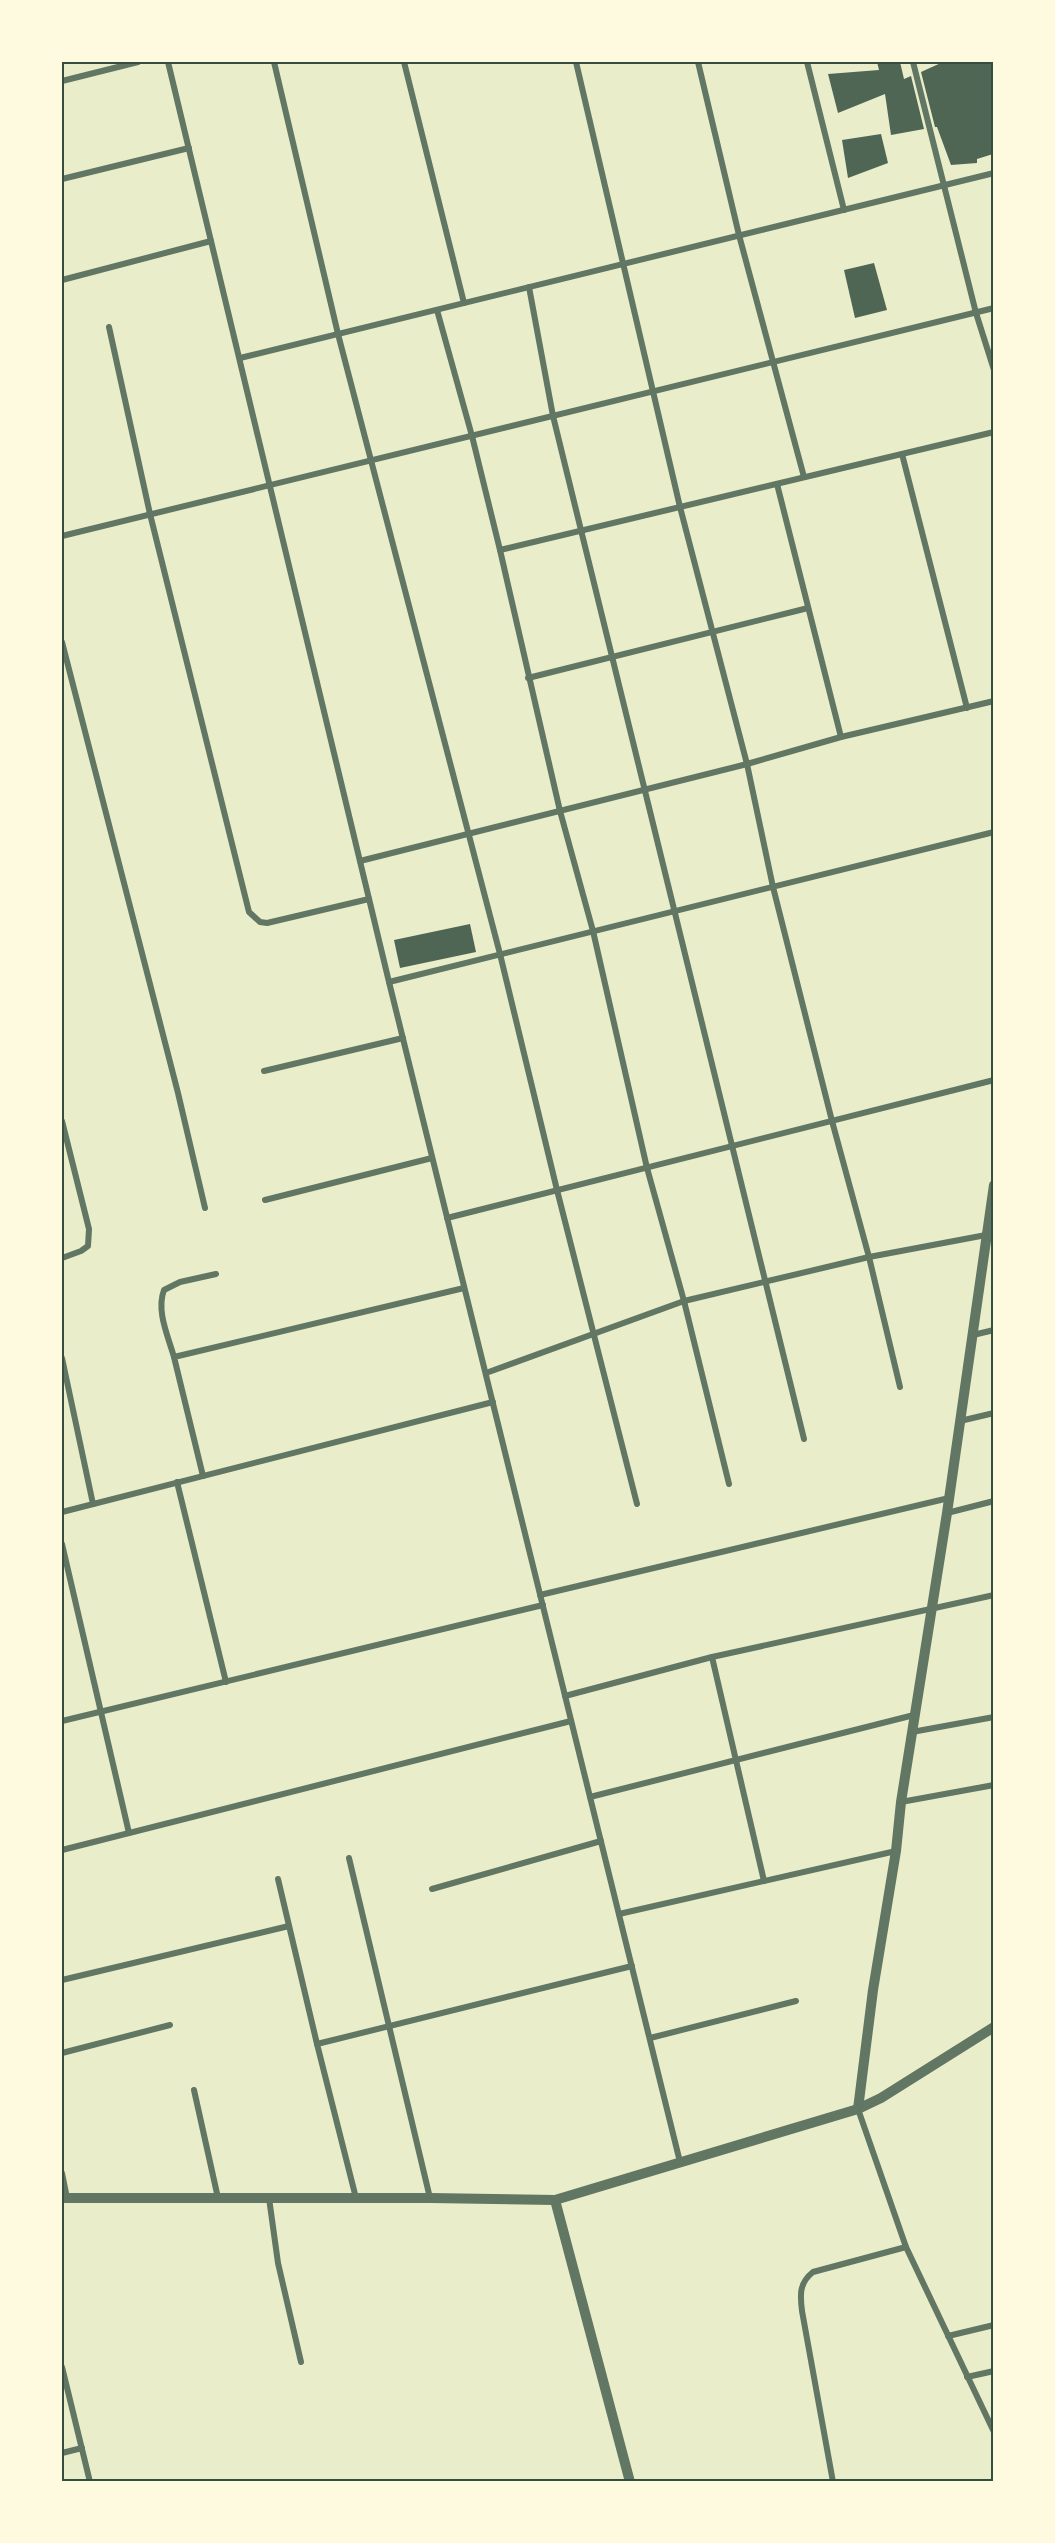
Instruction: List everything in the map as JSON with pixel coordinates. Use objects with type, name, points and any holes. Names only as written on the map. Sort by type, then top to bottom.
[{"type":"street","points":[[62,81],[138,62]]},
{"type":"street","points":[[168,62],[388,982],[681,2162]]},
{"type":"street","points":[[274,62],[338,334],[500,954],[557,1190],[638,1504]]},
{"type":"street","points":[[404,62],[464,303]]},
{"type":"street","points":[[576,62],[680,507],[747,764],[773,887],[869,1257],[900,1387]]},
{"type":"street","points":[[698,62],[739,235],[804,477]]},
{"type":"street","points":[[807,62],[844,210]]},
{"type":"street","points":[[914,62],[976,313],[993,370]]},
{"type":"street","points":[[62,179],[189,148]]},
{"type":"street","points":[[240,358],[993,173]]},
{"type":"street","points":[[62,280],[211,240]]},
{"type":"street","points":[[529,287],[553,416],[804,1439]]},
{"type":"street","points":[[62,536],[993,308]]},
{"type":"street","points":[[437,309],[500,550],[528,678],[560,811],[593,931],[647,1168],[684,1301],[729,1484]]},
{"type":"street","points":[[109,327],[150,514],[249,912],[260,922],[267,923],[369,899]]},
{"type":"street","points":[[500,550],[993,432]]},
{"type":"street","points":[[902,454],[967,708]]},
{"type":"street","points":[[777,484],[841,737]]},
{"type":"street","points":[[528,678],[808,608]]},
{"type":"street","points":[[62,642],[178,1093],[205,1208]]},
{"type":"street","points":[[360,861],[747,764],[841,737],[993,701]]},
{"type":"street","points":[[388,982],[993,832]]},
{"type":"street","points":[[264,1071],[403,1038]]},
{"type":"street","points":[[447,1218],[993,1080]]},
{"type":"street","points":[[62,1121],[89,1229],[87,1246],[81,1251],[62,1258]]},
{"type":"street","points":[[265,1200],[432,1158]]},
{"type":"street","points":[[993,1185],[991,1220],[914,1715],[896,1851],[873,1990],[858,2109],[906,2247],[993,2432]]},
{"type":"street","points":[[486,1373],[684,1301],[869,1257],[987,1235]]},
{"type":"street","points":[[203,1476],[160,1301],[164,1290],[180,1282],[216,1274]]},
{"type":"street","points":[[174,1357],[464,1288]]},
{"type":"street","points":[[972,1335],[993,1330]]},
{"type":"street","points":[[62,1358],[93,1504]]},
{"type":"street","points":[[62,1512],[493,1402]]},
{"type":"street","points":[[960,1422],[993,1413]]},
{"type":"street","points":[[177,1482],[226,1682]]},
{"type":"street","points":[[540,1595],[949,1498]]},
{"type":"street","points":[[947,1513],[993,1501]]},
{"type":"street","points":[[62,1544],[129,1833]]},
{"type":"street","points":[[565,1696],[712,1657],[993,1595]]},
{"type":"street","points":[[62,1721],[543,1605]]},
{"type":"street","points":[[712,1657],[764,1881]]},
{"type":"street","points":[[590,1797],[914,1715]]},
{"type":"street","points":[[912,1732],[993,1717]]},
{"type":"street","points":[[62,1850],[572,1721]]},
{"type":"street","points":[[901,1802],[993,1785]]},
{"type":"street","points":[[432,1889],[601,1841]]},
{"type":"street","points":[[619,1914],[896,1851]]},
{"type":"street","points":[[349,1858],[430,2198]]},
{"type":"street","points":[[278,1879],[356,2198]]},
{"type":"street","points":[[62,1980],[289,1926]]},
{"type":"street","points":[[317,2044],[632,1966]]},
{"type":"street","points":[[650,2038],[796,2001]]},
{"type":"street","points":[[62,2052],[170,2025]]},
{"type":"street","points":[[62,2173],[64,2198],[555,2200],[858,2109],[881,2098],[993,2027]]},
{"type":"street","points":[[194,2090],[218,2198]]},
{"type":"street","points":[[269,2198],[278,2263],[301,2362]]},
{"type":"street","points":[[555,2200],[630,2481]]},
{"type":"street","points":[[833,2481],[802,2311],[800,2292],[802,2284],[813,2272],[906,2247]]},
{"type":"street","points":[[948,2336],[993,2325]]},
{"type":"street","points":[[62,2367],[90,2481]]},
{"type":"street","points":[[968,2377],[993,2371]]},
{"type":"street","points":[[62,2453],[82,2448]]},
{"type":"building","points":[[877,62],[900,62],[904,79],[911,76],[924,129],[891,135],[885,94],[838,113],[828,74],[879,70]]},
{"type":"building","points":[[943,62],[993,62],[993,154],[977,159],[977,163],[951,165],[937,127],[935,127],[921,72]]},
{"type":"building","points":[[881,134],[888,163],[848,178],[842,140]]},
{"type":"building","points":[[874,263],[887,310],[855,318],[844,270]]},
{"type":"building","points":[[470,924],[476,952],[400,968],[394,940]]}]
